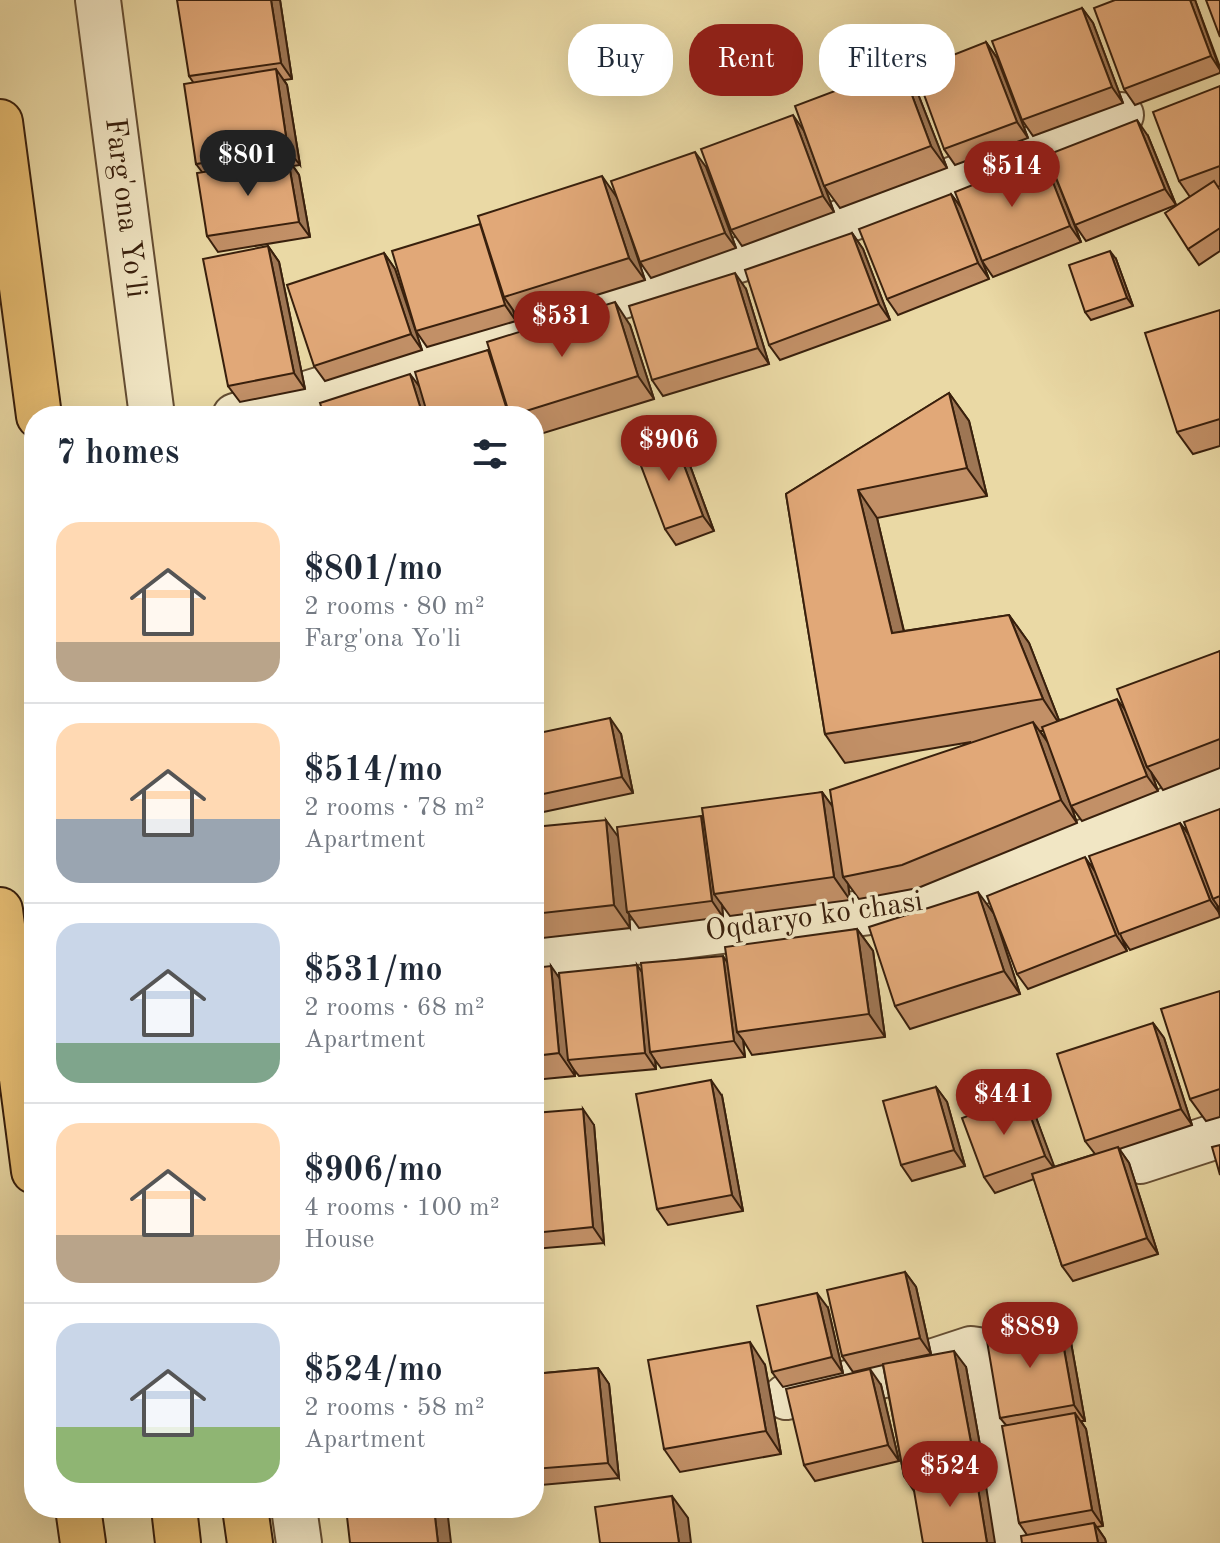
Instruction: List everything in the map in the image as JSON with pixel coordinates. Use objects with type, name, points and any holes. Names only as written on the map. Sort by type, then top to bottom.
[{"type":"main road","points":[[0,122],[38,406]]},
{"type":"main road","points":[[0,910],[3,955],[24,1101]]},
{"type":"main road","points":[[79,1518],[83,1543]]},
{"type":"main road","points":[[175,1518],[178,1543]]},
{"type":"main road","points":[[246,1518],[250,1543]]},
{"type":"street","name":"Farg'ona Yo'li","points":[[98,0],[151,406]]},
{"type":"street","points":[[267,406],[761,253],[1121,115]]},
{"type":"street","name":"Oqdaryo ko'chasi","points":[[544,954],[917,906],[1220,790]]},
{"type":"street","points":[[1140,1161],[1220,1135]]},
{"type":"street","points":[[786,1397],[910,1369],[971,1349],[985,1351],[1017,1543]]},
{"type":"street","points":[[295,1518],[299,1543]]},
{"type":"building","points":[[177,0],[271,0],[281,63],[189,76]]},
{"type":"building","points":[[1115,0],[1190,0],[1211,56],[1124,89],[1094,8]]},
{"type":"building","points":[[1206,0],[1220,0],[1220,37]]},
{"type":"building","points":[[1082,8],[1112,87],[1022,120],[992,41]]},
{"type":"building","points":[[986,42],[1017,122],[944,149],[925,96],[955,96],[955,54]]},
{"type":"building","points":[[276,69],[288,150],[196,164],[184,84]]},
{"type":"building","points":[[1220,86],[1220,166],[1179,181],[1153,112]]},
{"type":"building","points":[[822,96],[912,96],[931,146],[824,186],[795,106]]},
{"type":"building","points":[[793,115],[823,196],[731,230],[701,149]]},
{"type":"building","points":[[1137,120],[1165,189],[1075,225],[1047,155]]},
{"type":"building","points":[[695,152],[725,233],[640,262],[611,181]]},
{"type":"building","points":[[1043,157],[1070,226],[982,261],[955,192]]},
{"type":"building","points":[[288,159],[299,222],[207,236],[197,173]]},
{"type":"building","points":[[602,176],[629,258],[504,297],[478,216]]},
{"type":"building","points":[[1214,181],[1220,190],[1220,228],[1188,249],[1165,213]]},
{"type":"building","points":[[951,194],[978,263],[887,299],[859,229]]},
{"type":"building","points":[[480,224],[505,305],[416,331],[392,251]]},
{"type":"building","points":[[852,233],[879,304],[769,345],[745,270]]},
{"type":"building","points":[[268,246],[294,373],[228,386],[203,259]]},
{"type":"building","points":[[1110,251],[1127,298],[1085,312],[1069,265]]},
{"type":"building","points":[[384,253],[411,334],[314,366],[287,285]]},
{"type":"building","points":[[735,273],[758,348],[652,380],[629,306]]},
{"type":"building","points":[[615,302],[638,376],[542,406],[507,406],[487,342]]},
{"type":"building","points":[[1220,310],[1220,419],[1177,432],[1145,333]]},
{"type":"building","points":[[488,350],[506,406],[425,406],[415,372]]},
{"type":"building","points":[[410,374],[420,406],[321,406],[320,403]]},
{"type":"building","points":[[949,393],[967,468],[858,490],[892,633],[1009,615],[1043,699],[825,734],[786,494]]},
{"type":"building","points":[[673,436],[703,516],[665,529],[635,450]]},
{"type":"building","points":[[1220,651],[1220,739],[1147,767],[1117,689]]},
{"type":"building","points":[[1117,699],[1147,776],[1071,806],[1042,727]]},
{"type":"building","points":[[610,718],[622,777],[544,794],[544,732]]},
{"type":"building","points":[[1033,722],[1061,800],[902,865],[843,877],[830,790]]},
{"type":"building","points":[[822,792],[834,877],[714,894],[702,808]]},
{"type":"building","points":[[1220,809],[1220,896],[1213,899],[1184,822]]},
{"type":"building","points":[[701,816],[712,901],[627,912],[617,827]]},
{"type":"building","points":[[606,820],[614,905],[544,913],[544,826]]},
{"type":"building","points":[[1180,823],[1210,900],[1119,934],[1089,856]]},
{"type":"building","points":[[1085,857],[1116,935],[1017,974],[987,896]]},
{"type":"building","points":[[978,892],[1004,971],[895,1006],[869,927]]},
{"type":"building","points":[[857,929],[869,1014],[737,1032],[725,947]]},
{"type":"building","points":[[723,956],[734,1041],[650,1052],[641,963]]},
{"type":"building","points":[[637,965],[645,1053],[568,1060],[559,973]]},
{"type":"building","points":[[551,966],[559,1053],[544,1055],[544,967]]},
{"type":"building","points":[[1220,991],[1220,1089],[1190,1099],[1161,1009]]},
{"type":"building","points":[[1153,1023],[1181,1109],[1085,1141],[1057,1054]]},
{"type":"building","points":[[711,1080],[732,1195],[657,1209],[636,1094]]},
{"type":"building","points":[[936,1087],[954,1150],[901,1165],[883,1101]]},
{"type":"building","points":[[1023,1096],[1045,1156],[984,1177],[962,1118]]},
{"type":"building","points":[[583,1109],[593,1227],[544,1232],[544,1112]]},
{"type":"building","points":[[1220,1145],[1220,1175],[1212,1147]]},
{"type":"building","points":[[1118,1147],[1147,1238],[1062,1266],[1032,1174]]},
{"type":"building","points":[[905,1272],[920,1338],[842,1356],[827,1290]]},
{"type":"building","points":[[817,1293],[832,1357],[772,1372],[757,1306]]},
{"type":"building","points":[[1059,1321],[1074,1405],[1000,1418],[986,1335]]},
{"type":"building","points":[[750,1342],[766,1431],[664,1449],[648,1360]]},
{"type":"building","points":[[954,1351],[975,1464],[904,1476],[883,1364]]},
{"type":"building","points":[[598,1368],[608,1463],[544,1468],[544,1373]]},
{"type":"building","points":[[870,1369],[888,1445],[804,1465],[786,1389]]},
{"type":"building","points":[[1075,1413],[1092,1510],[1019,1523],[1002,1426]]},
{"type":"building","points":[[975,1470],[987,1543],[923,1543],[912,1479]]},
{"type":"building","points":[[672,1496],[679,1543],[600,1543],[595,1507]]},
{"type":"building","points":[[347,1518],[435,1518],[438,1543],[350,1543]]},
{"type":"building","points":[[1094,1523],[1098,1543],[1022,1543],[1021,1536]]}]
